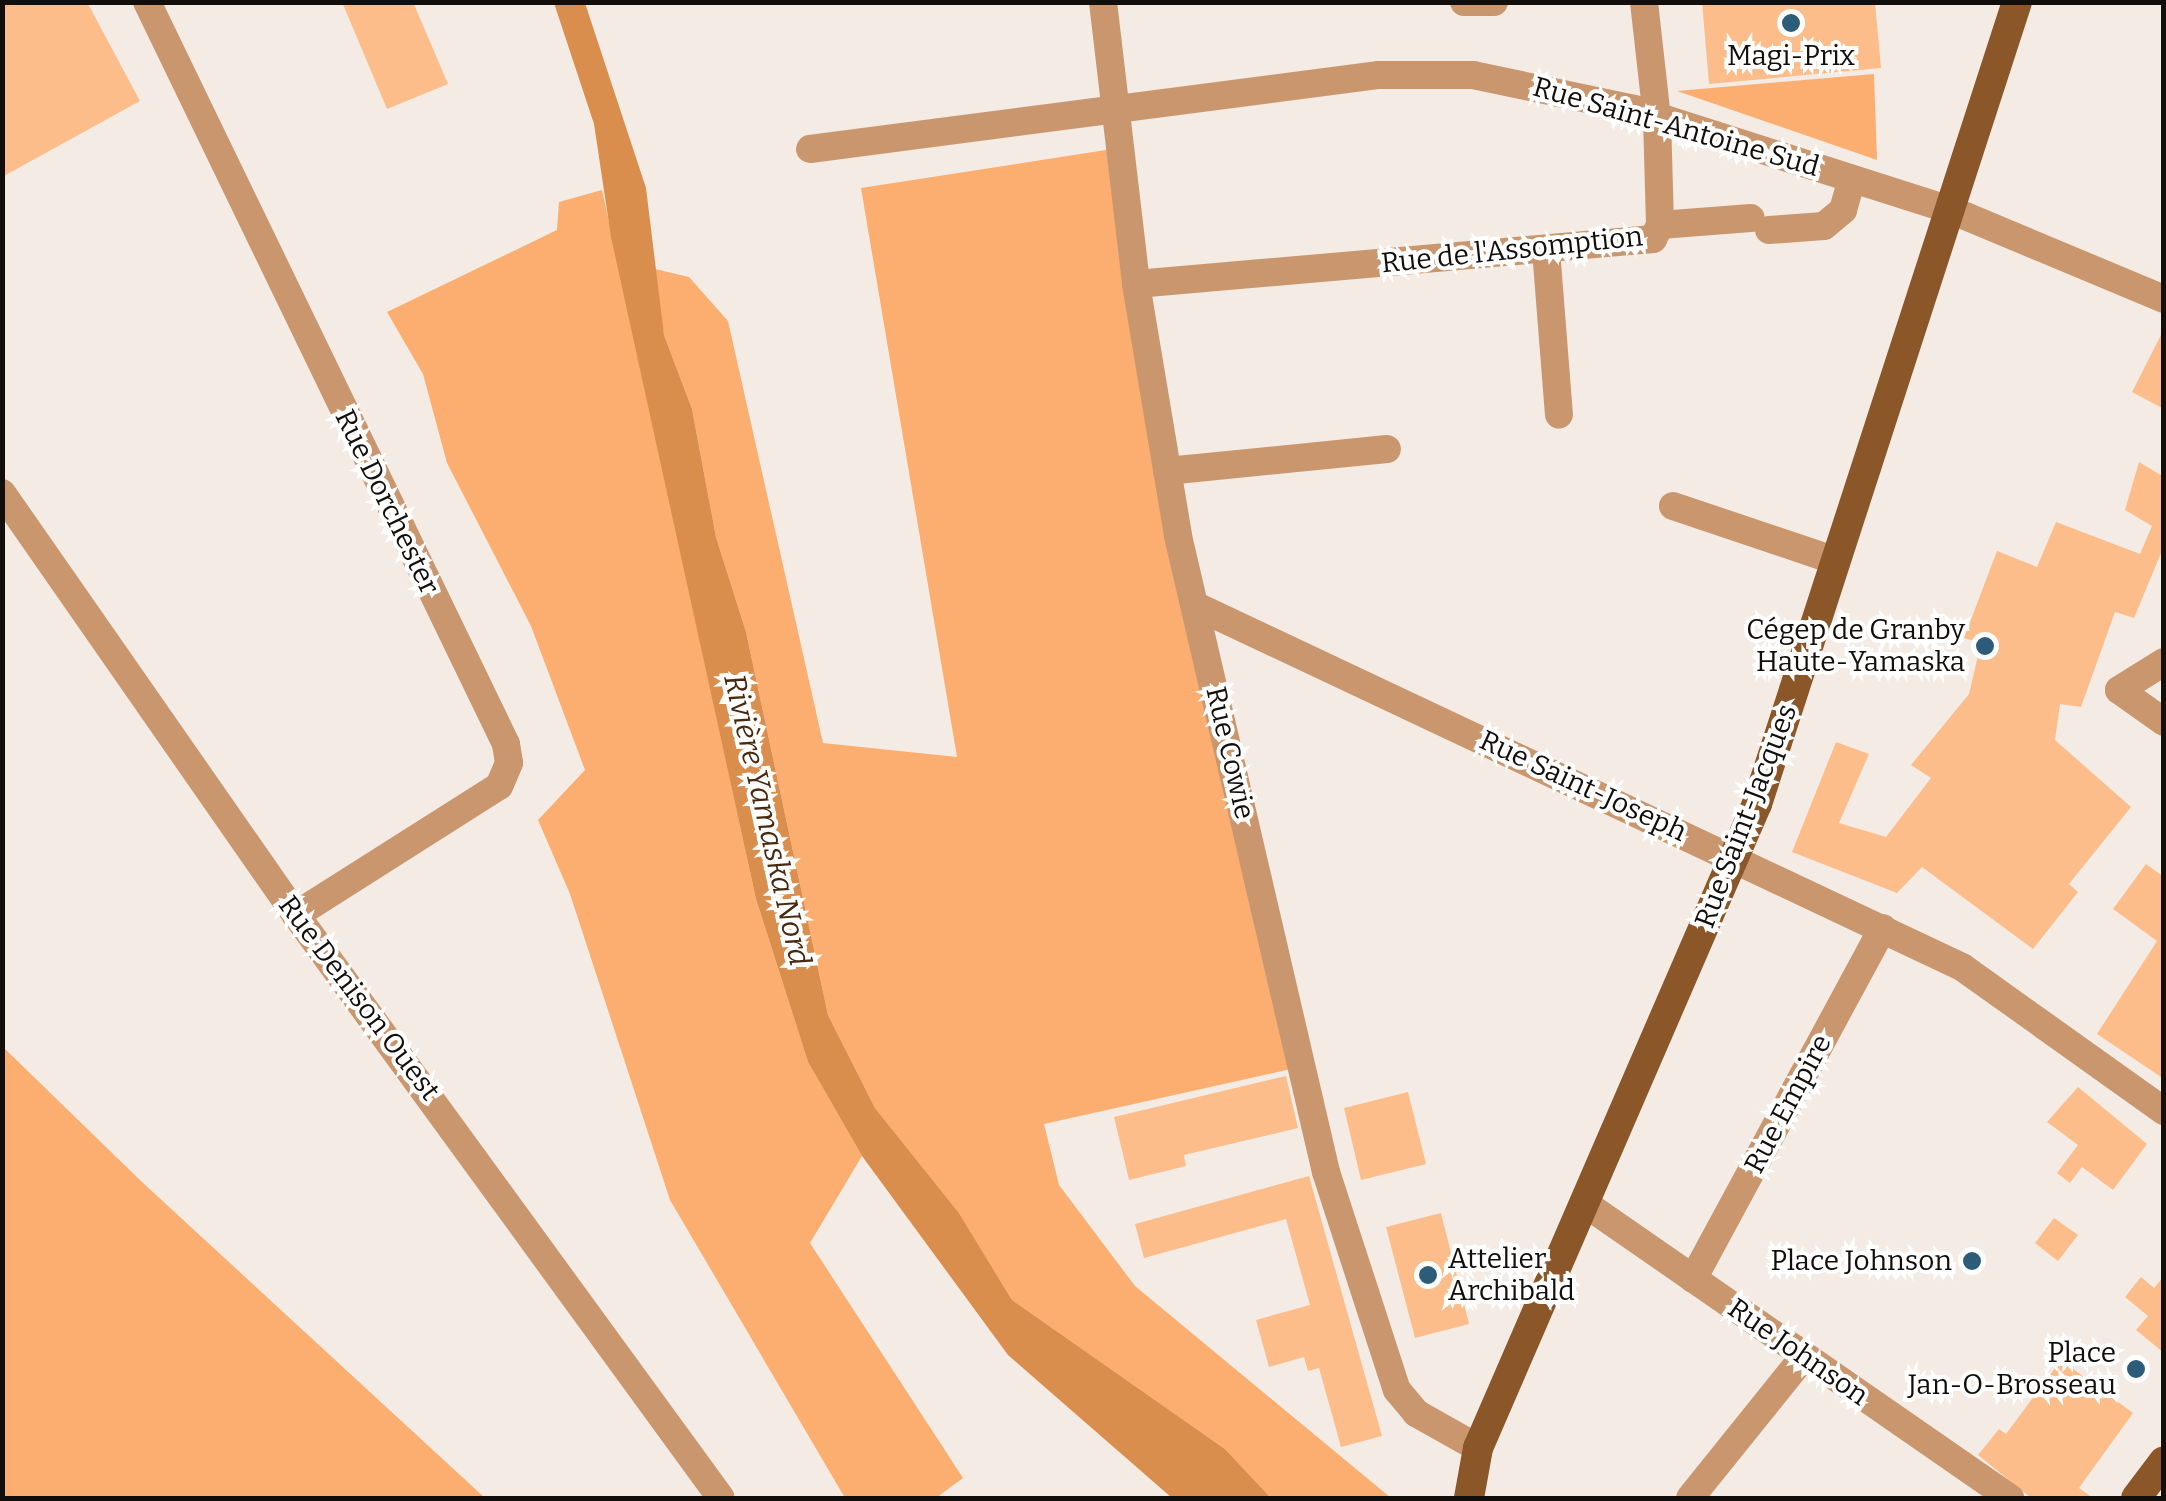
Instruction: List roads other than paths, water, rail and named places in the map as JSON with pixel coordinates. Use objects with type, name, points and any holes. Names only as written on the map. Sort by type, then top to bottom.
[{"type":"main road","name":"Rue Saint-Jacques","points":[[1468,1498],[1478,1448],[1587,1205],[1735,857],[1836,561],[2017,2]]},
{"type":"main road","points":[[2136,1498],[2164,1461]]},
{"type":"street","name":"Rue Dorchester","points":[[148,2],[506,744],[508,763],[499,786],[296,915]]},
{"type":"street","name":"Rue Cowie","points":[[1103,2],[1136,284],[1167,471],[1194,605],[1317,1137],[1384,1366],[1416,1413],[1478,1448]]},
{"type":"street","points":[[1464,2],[1494,2]]},
{"type":"street","name":"Rue de l'Assomption","points":[[1136,284],[1653,238],[1660,225],[1656,118],[1644,2]]},
{"type":"street","name":"Rue Saint-Antoine Sud","points":[[810,149],[1379,75],[1474,76],[1537,84],[1951,210],[2164,298]]},
{"type":"street","points":[[1660,225],[1824,226],[1842,210],[1852,179]]},
{"type":"street","points":[[1546,250],[1559,414]]},
{"type":"street","points":[[1167,471],[1386,449]]},
{"type":"street","name":"Rue Denison Ouest","points":[[5,501],[296,915],[721,1498]]},
{"type":"street","points":[[1673,506],[1836,561]]},
{"type":"street","name":"Rue Saint-Joseph","points":[[1194,605],[1962,967],[2164,1111]]},
{"type":"street","points":[[2164,662],[2120,690],[2164,722]]},
{"type":"street","name":"Rue Empire","points":[[1693,1279],[1883,928]]},
{"type":"street","name":"Rue Johnson","points":[[1587,1205],[2010,1498]]},
{"type":"street","points":[[1690,1498],[1804,1356]]},
{"type":"water","name":"Rivière Yamaska Nord","points":[[554,3],[585,3],[646,188],[664,335],[692,409],[716,537],[746,632],[828,1015],[875,1108],[959,1213],[1012,1300],[1225,1449],[1271,1498],[1172,1498],[1008,1355],[862,1156],[808,1062],[756,899],[611,237],[594,124]]},
{"type":"place","name":"Magi-Prix","points":[[1791,23]]},
{"type":"place","name":"Cégep de Granby Haute-Yamaska","points":[[1985,646]]},
{"type":"place","name":"Place Johnson","points":[[1972,1261]]},
{"type":"place","name":"Attelier Archibald","points":[[1428,1275]]},
{"type":"place","name":"Place Jan-O-Brosseau","points":[[2136,1369]]}]
